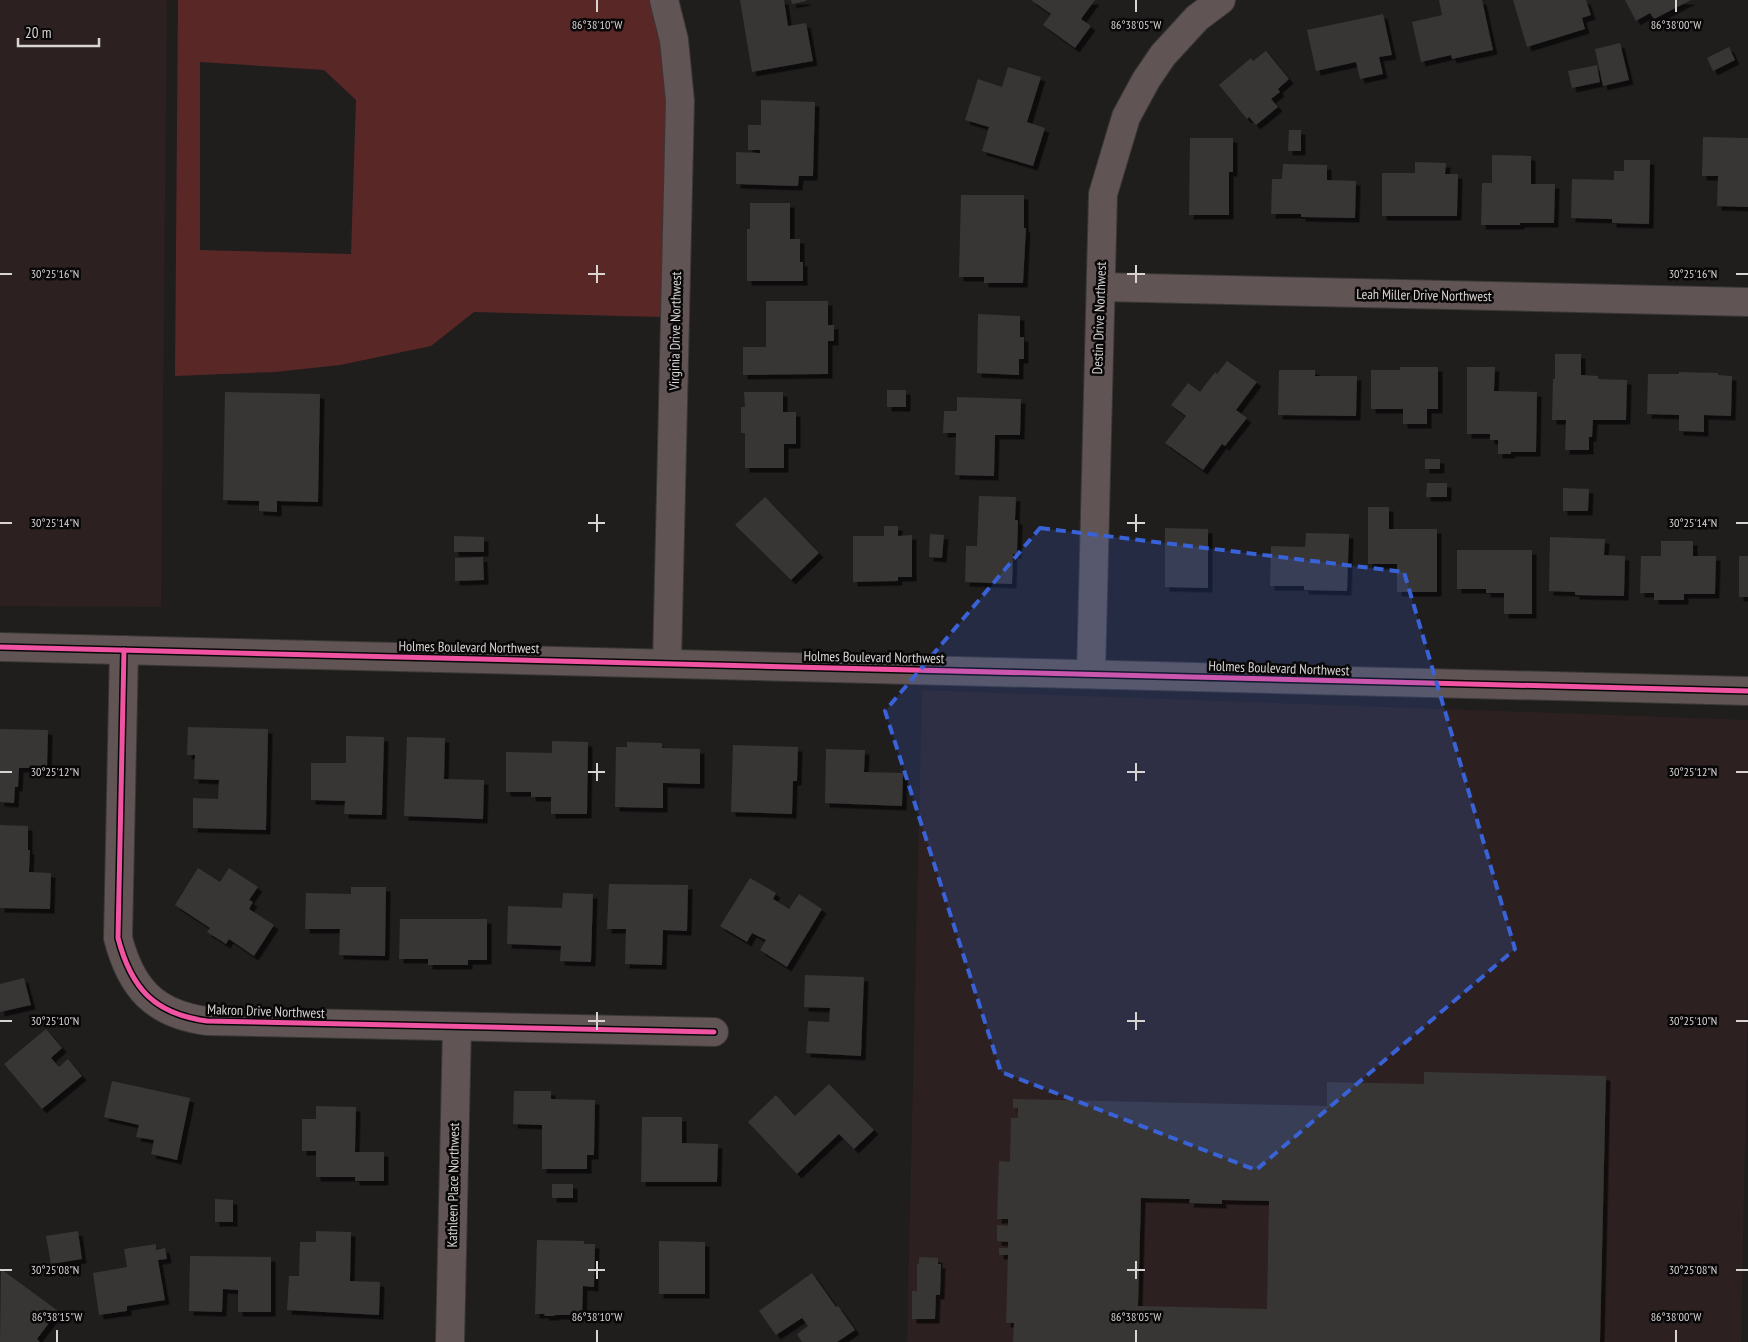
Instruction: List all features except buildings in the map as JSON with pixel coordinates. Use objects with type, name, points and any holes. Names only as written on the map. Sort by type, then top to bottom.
[{"type":"street","name":"Virginia Drive Northwest","points":[[664,0],[674,40],[680,101],[666,663]]},
{"type":"street","name":"Destin Drive Northwest","points":[[1091,674],[1103,194],[1126,117],[1146,80],[1163,55],[1197,18],[1221,0]]},
{"type":"street","name":"Leah Miller Drive Northwest","points":[[1101,287],[1748,302]]},
{"type":"street","name":"Holmes Boulevard Northwest","points":[[0,647],[1748,691]]},
{"type":"street","name":"Makron Drive Northwest","points":[[124,650],[118,938],[124,959],[144,993],[164,1008],[193,1019],[207,1021],[714,1032]]},
{"type":"street","name":"Kathleen Place Northwest","points":[[450,1342],[457,1027]]},
{"type":"highlighted area","points":[[1040,528],[1404,572],[1515,949],[1256,1170],[1001,1072],[885,711]]},
{"type":"shaded area","points":[[0,0],[167,0],[161,607],[0,606]]},
{"type":"shaded area","points":[[178,0],[649,0],[660,42],[666,108],[661,317],[474,312],[431,346],[340,365],[275,372],[175,376]],"holes":[[[200,62],[324,70],[356,100],[351,254],[200,250]]]},
{"type":"shaded area","points":[[922,690],[1748,720],[1748,991],[1741,1342],[907,1342]]},
{"type":"cycle path","points":[[0,647],[1748,691]]},
{"type":"cycle path","points":[[124,650],[118,938],[130,971],[148,996],[159,1005],[173,1012],[207,1021],[714,1032]]}]
